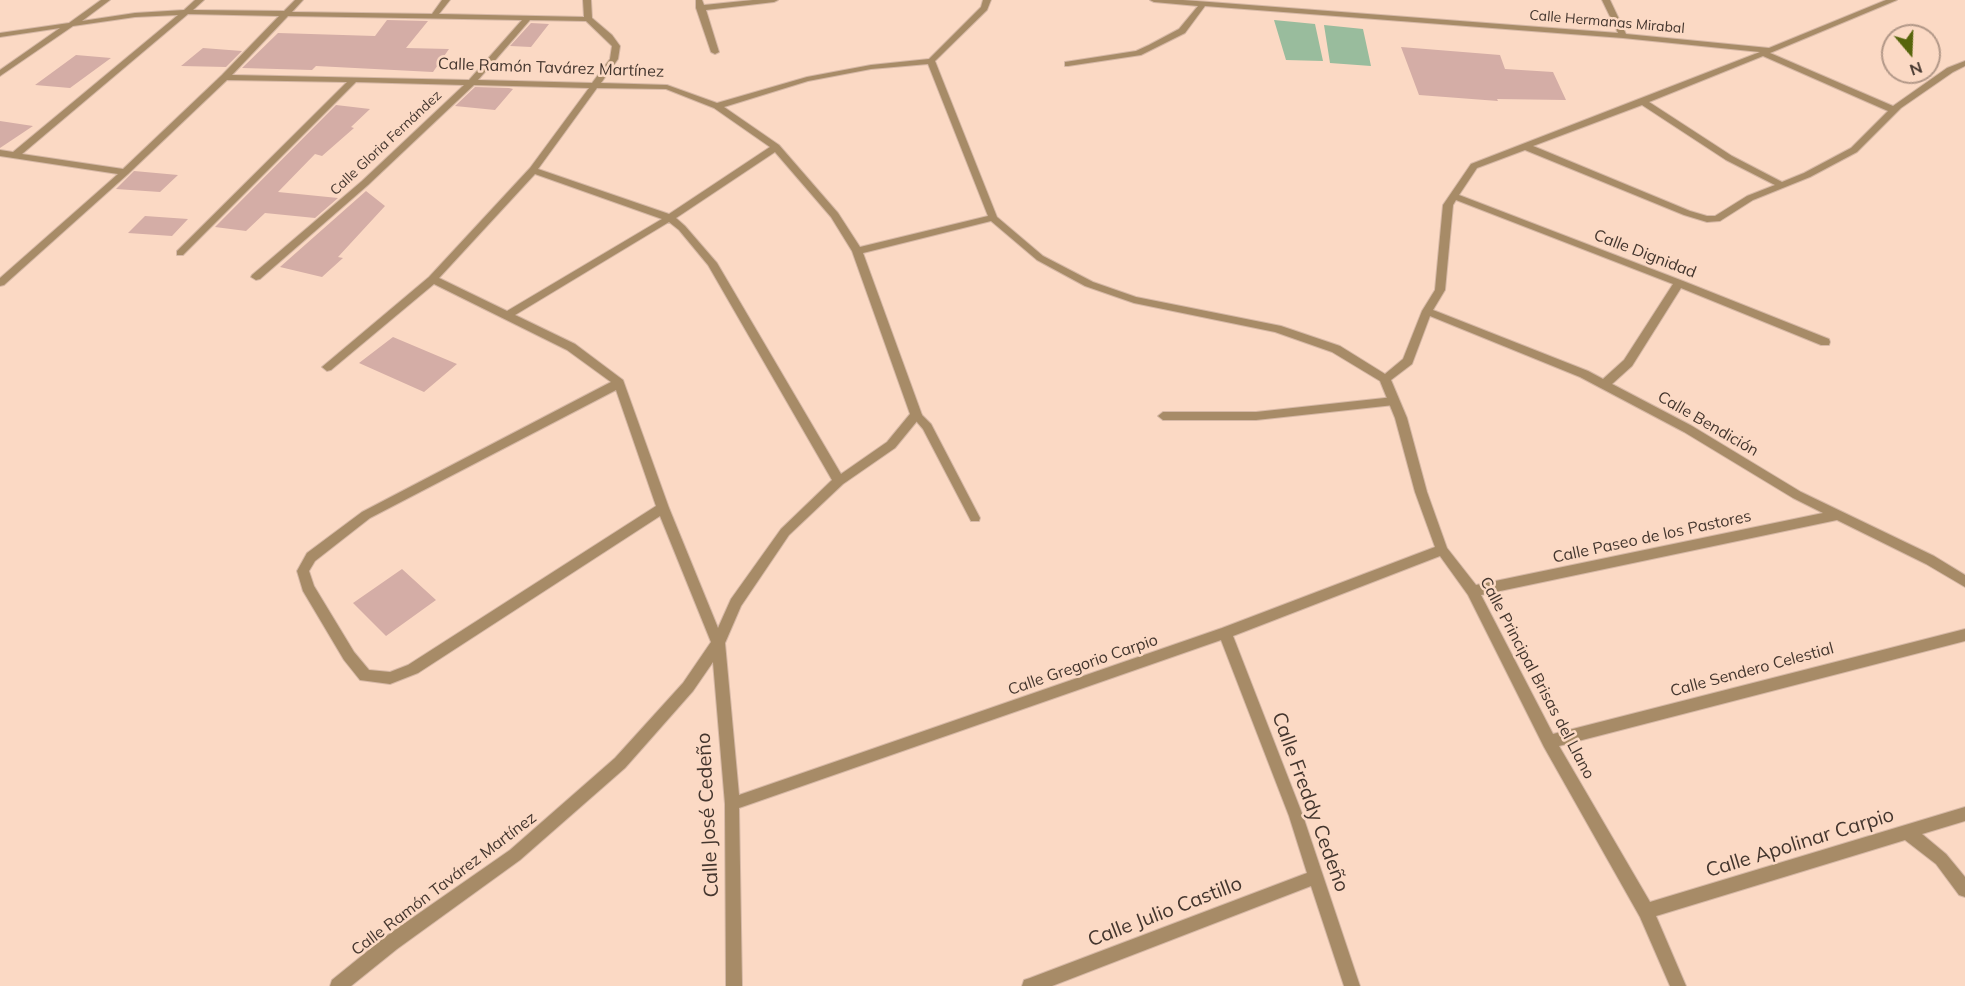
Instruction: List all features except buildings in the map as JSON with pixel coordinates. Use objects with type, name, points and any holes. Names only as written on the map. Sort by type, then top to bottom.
[{"type":"street","points":[[0,74],[106,0]]},
{"type":"street","points":[[15,155],[200,0]]},
{"type":"street","points":[[0,283],[125,172],[225,77],[299,0]]},
{"type":"street","points":[[434,16],[446,0]]},
{"type":"street","points":[[587,0],[588,19]]},
{"type":"street","points":[[715,52],[700,4],[774,0]]},
{"type":"street","points":[[717,106],[807,80],[871,67],[931,61],[984,8],[987,0]]},
{"type":"street","name":"Calle Hermanas Mirabal","points":[[1154,0],[1623,36],[1767,52]]},
{"type":"street","points":[[1606,0],[1623,36]]},
{"type":"street","points":[[931,61],[993,218],[1040,258],[1089,284],[1134,300],[1277,329],[1336,349],[1385,379],[1408,361],[1427,311],[1440,290],[1448,205],[1474,166],[1767,52],[1893,0]]},
{"type":"street","points":[[1068,64],[1138,53],[1152,47],[1182,31],[1203,5]]},
{"type":"street","points":[[0,35],[135,15],[185,12],[286,12],[526,20],[588,19],[609,37],[616,46],[614,59],[533,170],[433,279],[327,367]]},
{"type":"street","name":"Calle Gloria Fernández","points":[[256,277],[365,183],[472,82],[526,20]]},
{"type":"street","points":[[1767,52],[1894,110]]},
{"type":"street","points":[[1524,146],[1707,219],[1717,219],[1750,198],[1807,175],[1854,150],[1894,110],[1950,70],[1965,63]]},
{"type":"street","name":"Calle Ramón Tavárez Martínez","points":[[225,77],[667,87],[717,106],[776,147],[835,215],[857,250],[916,415],[891,445],[839,481],[784,532],[736,603],[718,643],[688,687],[620,763],[515,855],[391,943],[338,986]]},
{"type":"street","points":[[180,253],[355,79]]},
{"type":"street","points":[[1642,101],[1729,158],[1782,185]]},
{"type":"street","points":[[506,316],[670,218],[776,147]]},
{"type":"street","points":[[0,153],[125,172]]},
{"type":"street","points":[[533,170],[670,218],[712,263],[839,481]]},
{"type":"street","name":"Calle Dignidad","points":[[1453,196],[1825,342]]},
{"type":"street","points":[[857,250],[993,218]]},
{"type":"street","points":[[433,279],[571,347],[619,383],[663,508],[718,643]]},
{"type":"street","points":[[1604,385],[1628,363],[1679,283]]},
{"type":"street","name":"Calle Bendición","points":[[1427,311],[1584,374],[1688,429],[1797,495],[1930,560],[1965,582]]},
{"type":"street","name":"Calle Principal Brisas del Llano","points":[[1385,379],[1395,401],[1421,492],[1442,549],[1473,591],[1549,742],[1647,911],[1678,986]]},
{"type":"street","points":[[619,383],[366,514],[311,557],[303,571],[308,587],[349,656],[365,676],[390,678],[413,669],[663,508]]},
{"type":"street","name":"Calle Paseo de los Pastores","points":[[1473,591],[1837,515]]},
{"type":"street","name":"Calle Gregorio Carpio","points":[[732,804],[1225,633],[1442,549]]},
{"type":"street","name":"Calle Freddy Cedeño","points":[[1225,633],[1296,816],[1352,986]]},
{"type":"street","name":"Calle Sendero Celestial","points":[[1549,742],[1965,635]]},
{"type":"street","name":"Calle José Cedeño","points":[[718,643],[732,804],[734,986]]},
{"type":"street","name":"Calle Apolinar Carpio","points":[[1647,911],[1965,814]]},
{"type":"street","points":[[1908,832],[1941,860],[1965,889]]},
{"type":"street","name":"Calle Julio Castillo","points":[[1030,986],[1316,877]]},
{"type":"lane","points":[[1163,416],[1256,416],[1395,401]]},
{"type":"lane","points":[[916,415],[927,426],[975,518]]},
{"type":"green space","points":[[1274,20],[1315,24],[1323,61],[1286,60]]},
{"type":"green space","points":[[1324,25],[1363,29],[1371,66],[1330,63]]}]
